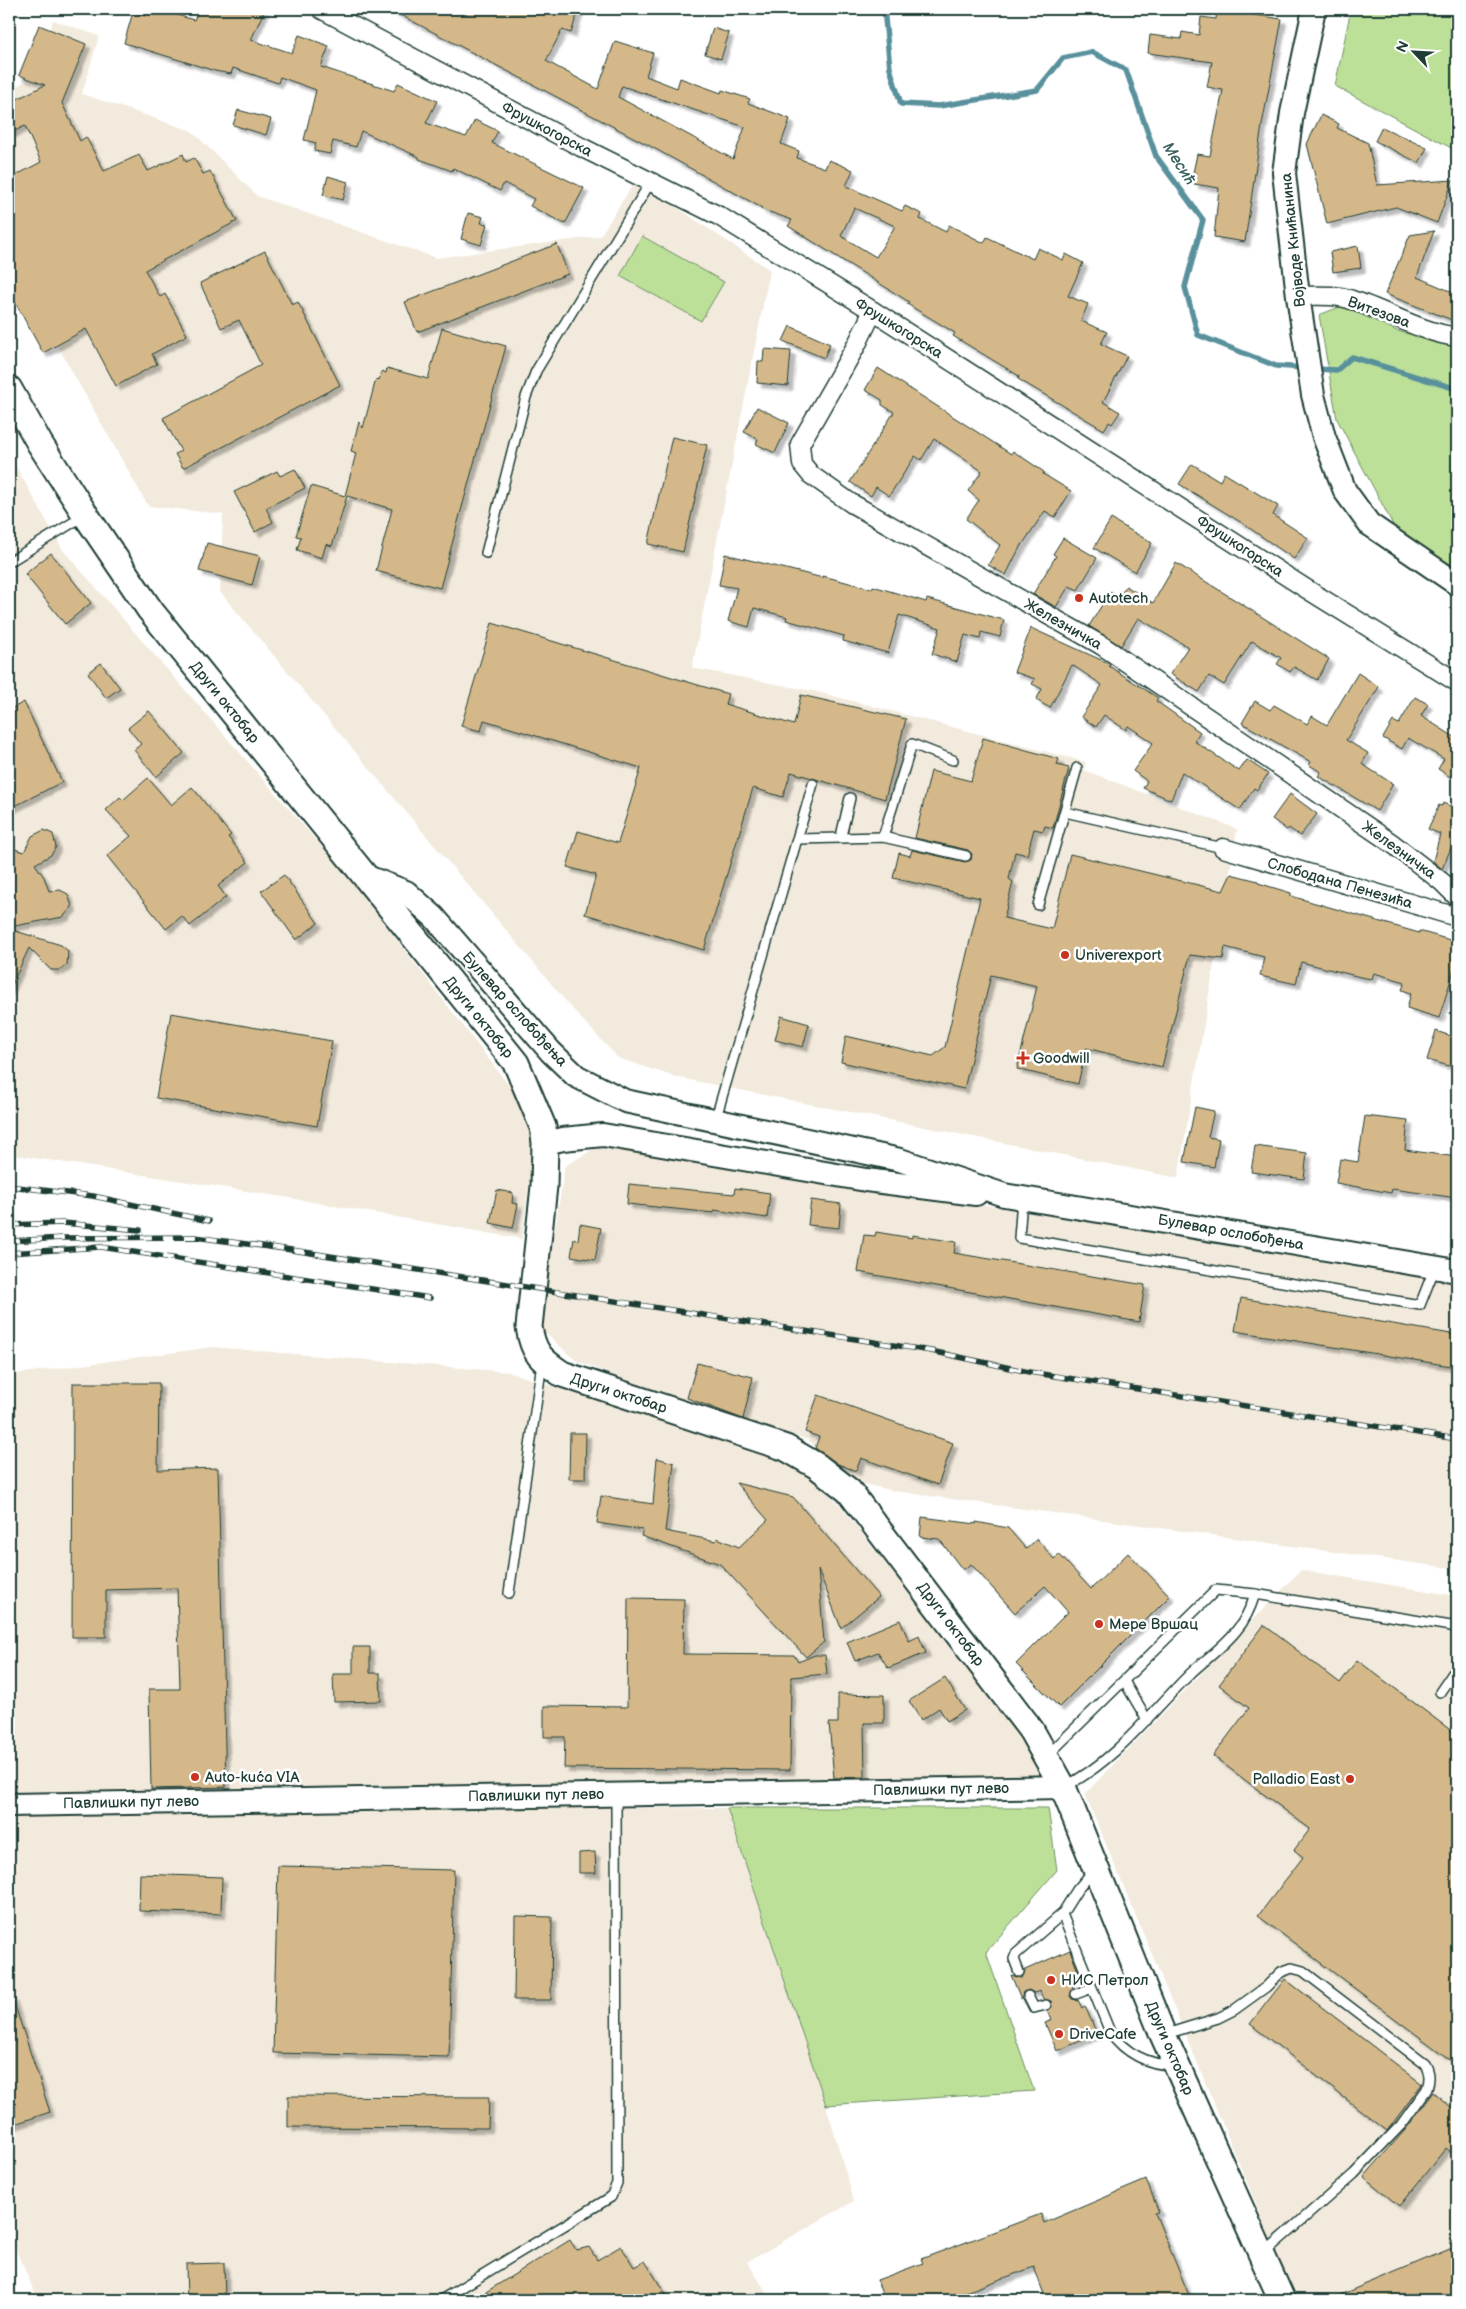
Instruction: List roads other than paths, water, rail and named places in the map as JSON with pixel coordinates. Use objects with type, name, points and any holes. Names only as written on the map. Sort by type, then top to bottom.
[{"type":"main road","name":"Други октобар","points":[[9,388],[17,418],[150,610],[516,1064],[543,1127],[545,1143],[544,1186],[529,1327],[532,1345],[542,1360],[562,1374],[786,1448],[817,1466],[849,1491],[1031,1730],[1063,1787],[1176,2066],[1263,2254],[1282,2300]]},
{"type":"street","name":"Фрушкогорска","points":[[321,9],[650,183],[720,216],[873,311],[1297,583],[1457,682]]},
{"type":"street","name":"Војводе Книћанина","points":[[1314,9],[1292,113],[1284,173],[1298,296],[1313,394],[1324,437],[1345,491],[1369,524],[1457,584]]},
{"type":"street","name":"Витезова","points":[[1298,296],[1326,295],[1351,299],[1403,322],[1457,337]]},
{"type":"street","name":"Железничка","points":[[873,311],[856,346],[800,444],[802,464],[811,475],[851,503],[1101,645],[1393,844],[1442,882],[1457,897]]},
{"type":"street","name":"Слободана Пенезића","points":[[1223,848],[1457,917]]},
{"type":"street","name":"Булевар ослобођења","points":[[365,876],[406,892],[434,917],[551,1052],[576,1076],[625,1101],[859,1150],[933,1170],[1013,1196]]},
{"type":"street","name":"Булевар ослобођења","points":[[545,1143],[563,1139],[604,1135],[937,1191],[1013,1196],[1457,1270]]},
{"type":"street","points":[[859,1150],[869,1167],[873,1181]]},
{"type":"street","name":"Булевар ослобођења","points":[[873,1181],[933,1170]]},
{"type":"street","name":"Павлишки пут лево","points":[[9,1804],[1063,1787]]},
{"type":"lane","points":[[486,553],[526,397],[536,371],[650,183]]},
{"type":"lane","points":[[9,562],[85,514]]},
{"type":"lane","points":[[883,837],[912,744],[953,760]]},
{"type":"lane","points":[[1038,906],[1077,768]]},
{"type":"lane","points":[[714,1121],[813,784]]},
{"type":"lane","points":[[841,836],[850,798]]},
{"type":"lane","points":[[1064,812],[1223,848]]},
{"type":"lane","points":[[798,839],[841,836],[883,837],[966,856]]},
{"type":"lane","points":[[1013,1196],[1019,1238],[1420,1305],[1435,1267]]},
{"type":"lane","points":[[510,1593],[542,1360]]},
{"type":"lane","points":[[1046,1757],[1216,1590],[1255,1594],[1457,1627]]},
{"type":"lane","points":[[1063,1787],[1077,1780],[1126,1741],[1191,1674],[1236,1632],[1247,1614],[1255,1594]]},
{"type":"lane","points":[[1440,1692],[1457,1667]]},
{"type":"lane","points":[[1124,1681],[1147,1720]]},
{"type":"lane","points":[[442,2300],[611,2197],[617,2183],[616,1794]]},
{"type":"lane","points":[[1019,1972],[1014,1959],[1016,1954],[1062,1914],[1077,1890],[1097,1867]]},
{"type":"lane","points":[[1062,1914],[1110,2032],[1118,2043],[1150,2062],[1176,2066]]},
{"type":"lane","points":[[1163,2035],[1218,2018],[1249,2001],[1281,1972],[1298,1969],[1425,2064],[1428,2069],[1429,2082],[1427,2088],[1401,2125],[1354,2174],[1263,2254]]},
{"type":"lane","points":[[1076,1994],[1092,1988]]},
{"type":"lane","points":[[1028,1996],[1034,2008],[1046,2006]]},
{"type":"waterway","name":"Месић","points":[[884,9],[890,68],[901,104],[939,106],[1037,90],[1063,58],[1092,52],[1126,70],[1156,156],[1203,220],[1185,287],[1198,335],[1276,366],[1305,368]]},
{"type":"waterway","name":"Месић","points":[[1315,369],[1337,370],[1352,357],[1457,389]]},
{"type":"railway","points":[[9,1186],[93,1196],[209,1221]]},
{"type":"railway","points":[[9,1225],[63,1223],[140,1230]]},
{"type":"railway","points":[[9,1241],[63,1238],[195,1237],[292,1250],[931,1351],[1029,1372],[1457,1439]]},
{"type":"railway","points":[[9,1253],[101,1247],[430,1298]]},
{"type":"place","name":"Autotech","points":[[1079,598]]},
{"type":"place","name":"Univerexport","points":[[1065,955]]},
{"type":"place","name":"Goodwill","points":[[1023,1058]]},
{"type":"place","name":"Мере Вршац","points":[[1099,1624]]},
{"type":"place","name":"Auto-kuća VIA","points":[[195,1777]]},
{"type":"place","name":"Palladio East","points":[[1350,1779]]},
{"type":"place","name":"НИС Петрол","points":[[1051,1980]]},
{"type":"place","name":"DriveCafe","points":[[1059,2034]]}]
